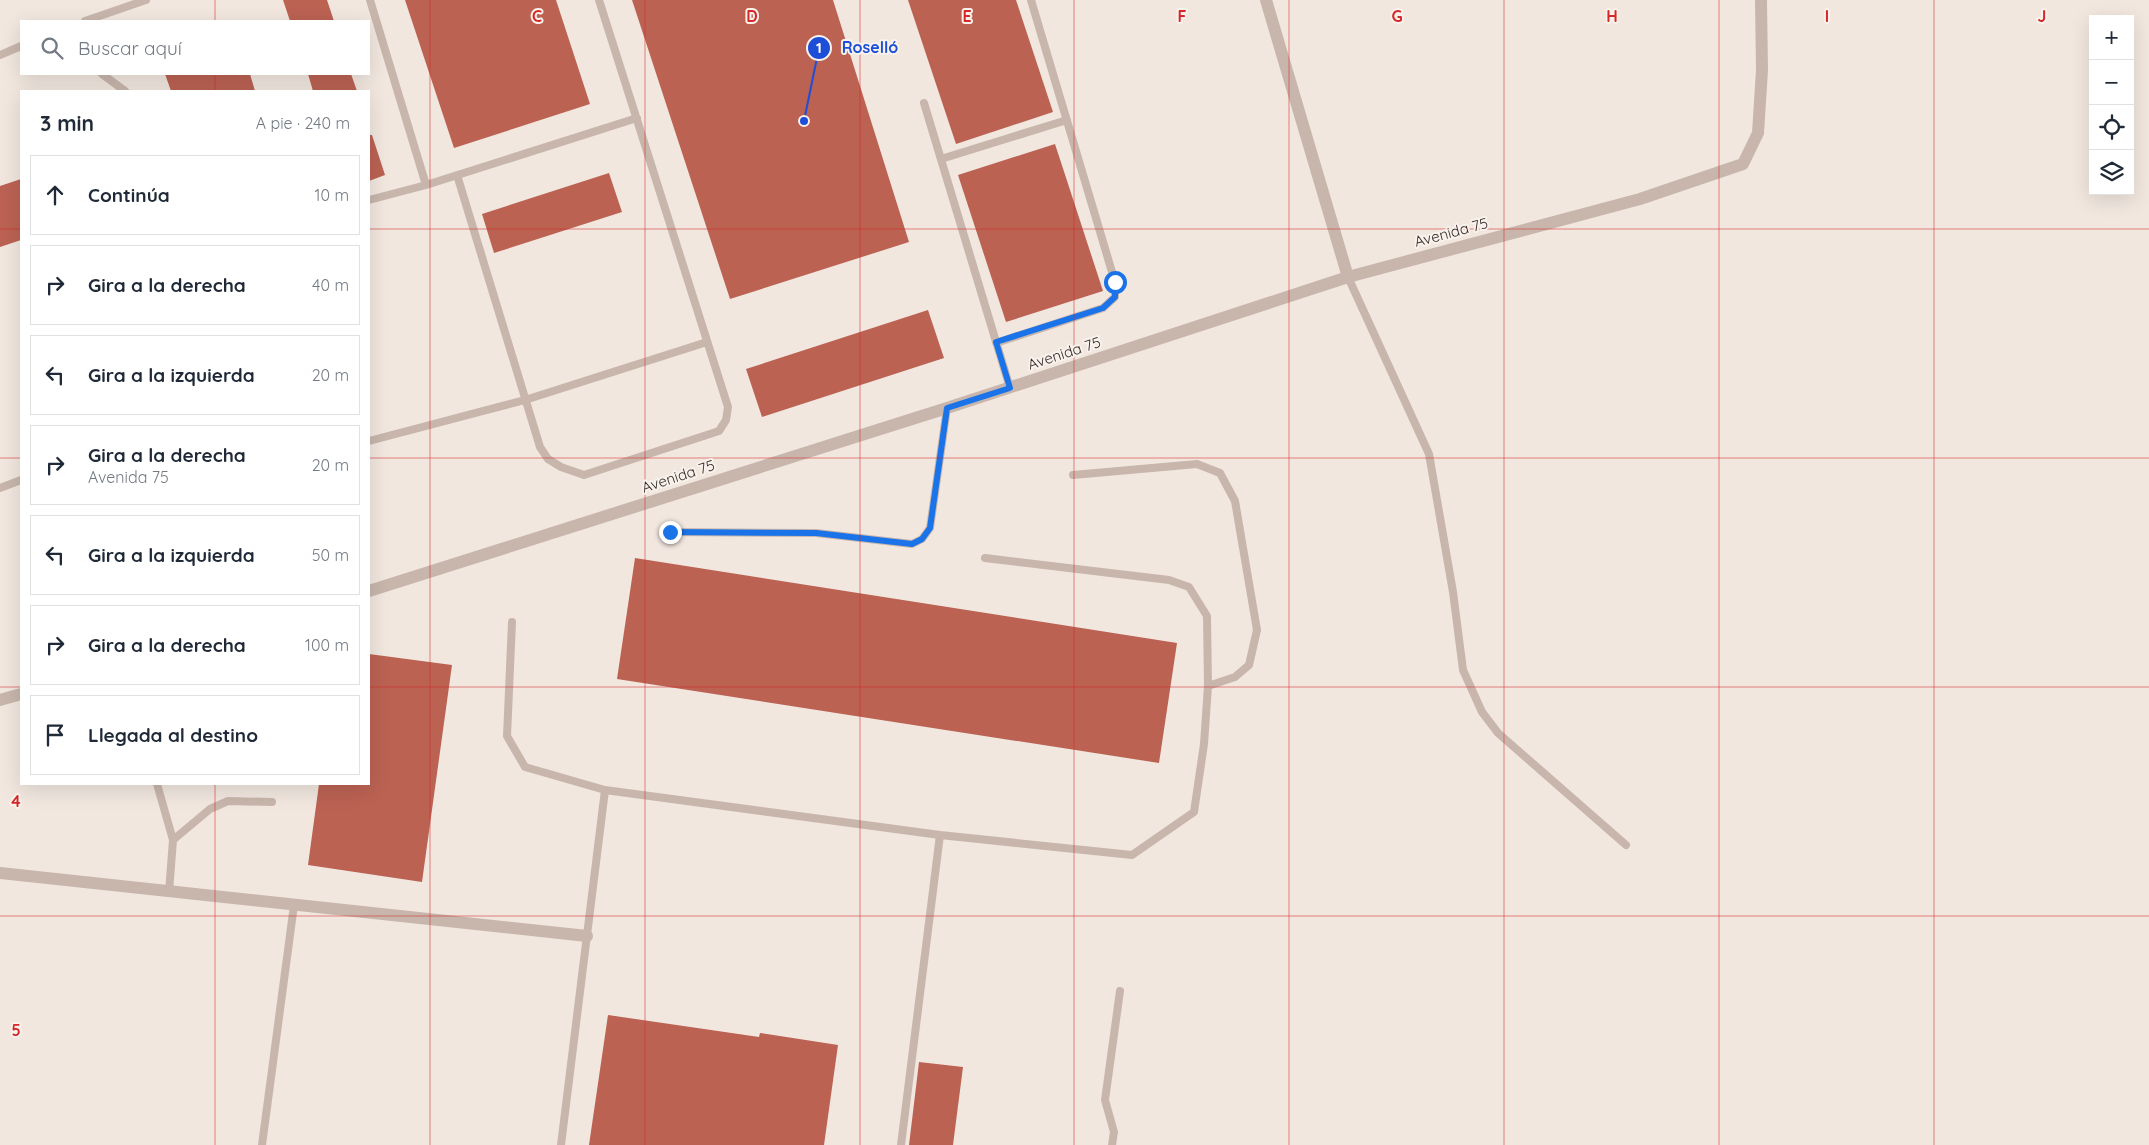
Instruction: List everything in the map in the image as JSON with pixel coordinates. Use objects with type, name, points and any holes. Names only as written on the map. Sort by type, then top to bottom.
[{"type":"street","points":[[1266,0],[1348,277]]},
{"type":"street","name":"Avenida 75","points":[[370,590],[1010,388],[1348,277],[1640,199],[1742,164],[1758,133],[1762,70],[1761,0]]},
{"type":"street","points":[[0,700],[20,694]]},
{"type":"street","points":[[0,873],[587,936]]},
{"type":"lane","points":[[88,20],[146,0]]},
{"type":"lane","points":[[370,0],[426,185]]},
{"type":"lane","points":[[457,176],[540,447],[548,459],[561,467],[584,475],[719,430],[726,420],[728,408],[600,0]]},
{"type":"lane","points":[[996,342],[1103,308],[1115,297],[1115,282],[1031,0]]},
{"type":"lane","points":[[0,55],[20,46]]},
{"type":"lane","points":[[103,75],[124,90]]},
{"type":"lane","points":[[924,103],[1010,388]]},
{"type":"lane","points":[[370,200],[457,176],[637,118]]},
{"type":"lane","points":[[941,159],[1067,120]]},
{"type":"lane","points":[[1348,277],[1428,454],[1454,592],[1464,670],[1482,712],[1498,732],[1626,845]]},
{"type":"lane","points":[[370,440],[526,400],[707,342]]},
{"type":"lane","points":[[670,532],[816,533],[912,544],[922,539],[930,528],[947,408]]},
{"type":"lane","points":[[1073,475],[1197,464],[1220,473],[1235,501],[1257,630],[1249,665],[1234,677],[1208,686]]},
{"type":"lane","points":[[0,488],[20,480]]},
{"type":"lane","points":[[512,622],[506,736],[525,767],[605,790],[940,835],[1132,855],[1194,812],[1204,744],[1208,686],[1207,616],[1190,588],[1169,580],[985,558]]},
{"type":"lane","points":[[157,785],[173,840],[169,892]]},
{"type":"lane","points":[[561,1145],[605,790]]},
{"type":"lane","points":[[173,840],[210,809],[228,801],[272,802]]},
{"type":"lane","points":[[901,1145],[940,835]]},
{"type":"lane","points":[[262,1145],[294,905]]},
{"type":"lane","points":[[1112,1145],[1114,1132],[1105,1100],[1120,991]]},
{"type":"building","points":[[283,0],[327,0],[334,20],[290,20]]},
{"type":"building","points":[[405,0],[556,0],[590,104],[454,148]]},
{"type":"building","points":[[632,0],[833,0],[909,242],[730,299]]},
{"type":"building","points":[[908,0],[1016,0],[1053,112],[956,144]]},
{"type":"building","points":[[165,75],[250,75],[255,90],[171,90]]},
{"type":"building","points":[[308,75],[351,75],[357,90],[313,90]]},
{"type":"building","points":[[370,135],[372,135],[385,175],[370,181]]},
{"type":"building","points":[[1055,144],[1103,291],[1006,322],[958,175]]},
{"type":"building","points":[[609,173],[622,212],[494,253],[482,214]]},
{"type":"building","points":[[20,179],[20,240],[0,247],[0,186]]},
{"type":"building","points":[[928,310],[944,358],[762,417],[746,369]]},
{"type":"building","points":[[635,558],[1177,643],[1159,763],[617,679]]},
{"type":"building","points":[[370,654],[452,665],[422,882],[308,865],[319,785],[370,785]]},
{"type":"building","points":[[608,1015],[759,1037],[760,1033],[838,1045],[824,1145],[589,1145]]},
{"type":"building","points":[[919,1062],[963,1067],[953,1145],[909,1145]]},
{"type":"place","name":"Roselló","points":[[804,121]]},
{"type":"route","points":[[670,532],[816,533],[912,544],[922,539],[930,528],[947,408],[1010,388],[996,342],[1103,308],[1115,297],[1115,282]]}]
